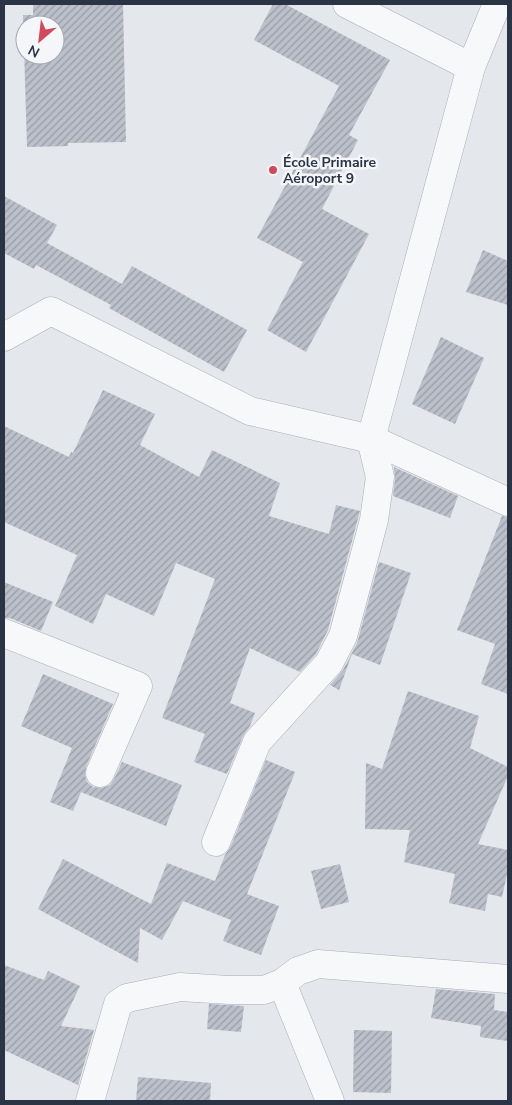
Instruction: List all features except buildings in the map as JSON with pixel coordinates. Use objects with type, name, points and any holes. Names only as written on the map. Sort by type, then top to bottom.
[{"type":"street","points":[[347,4],[471,67]]},
{"type":"street","points":[[216,842],[257,742],[329,662],[343,636],[375,511],[380,477],[371,439],[471,67],[497,4]]},
{"type":"street","points":[[4,337],[51,311],[250,412],[371,439],[508,502]]},
{"type":"street","points":[[4,633],[138,686],[100,773]]},
{"type":"street","points":[[90,1101],[118,1004],[127,998],[180,987],[264,990],[282,983],[298,971],[318,964],[508,979]]},
{"type":"street","points":[[282,983],[330,1101]]},
{"type":"place","name":"École Primaire Aéroport 9","points":[[273,170]]}]
